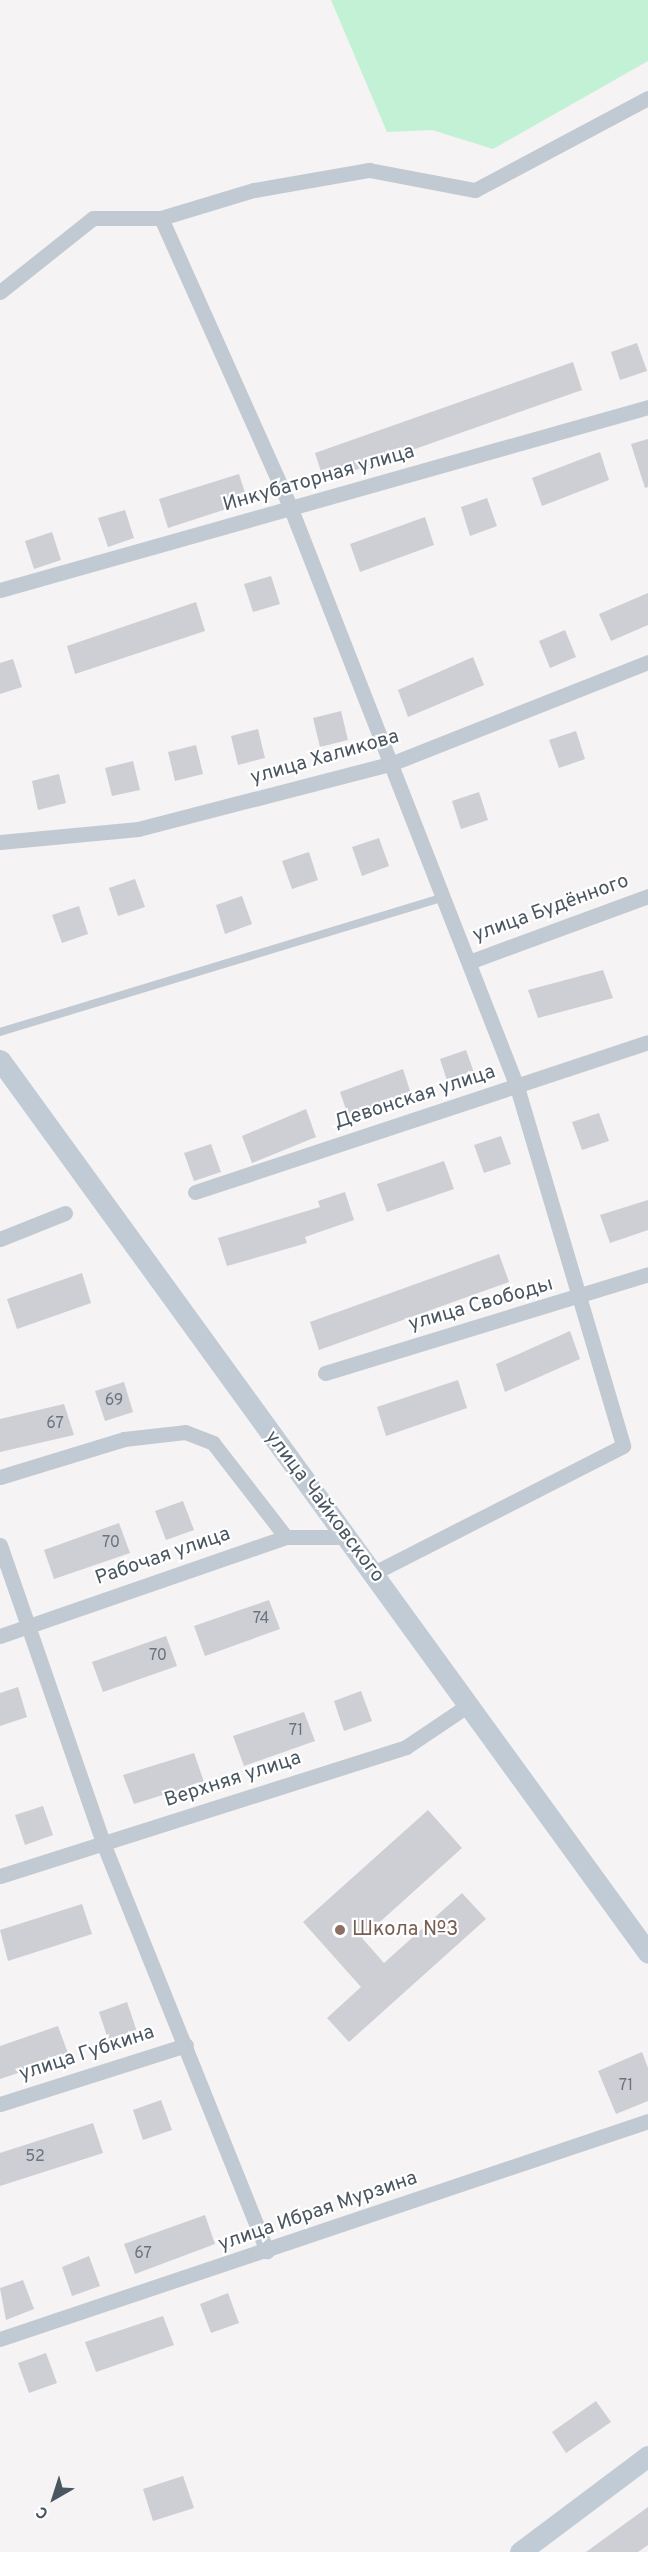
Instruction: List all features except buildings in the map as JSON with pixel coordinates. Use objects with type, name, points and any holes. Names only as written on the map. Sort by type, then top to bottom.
[{"type":"main road","name":"улица Чайковского","points":[[0,1060],[344,1537],[470,1704],[648,1953]]},
{"type":"main road","points":[[520,2552],[648,2456]]},
{"type":"street","points":[[0,292],[93,218],[161,218],[254,190],[369,170],[475,190],[648,98]]},
{"type":"street","points":[[161,218],[291,509],[393,763],[517,1087],[582,1297],[623,1446],[374,1574]]},
{"type":"street","name":"Инкубаторная улица","points":[[0,590],[648,407]]},
{"type":"street","name":"улица Халикова","points":[[0,842],[138,830],[393,763],[648,662]]},
{"type":"street","name":"улица Будённого","points":[[469,962],[648,896]]},
{"type":"street","name":"Девонская улица","points":[[195,1192],[648,1042]]},
{"type":"street","points":[[0,1239],[65,1213]]},
{"type":"street","name":"улица Свободы","points":[[324,1373],[582,1297],[648,1274]]},
{"type":"street","points":[[0,1477],[124,1439],[184,1432],[213,1443],[286,1537]]},
{"type":"street","name":"Рабочая улица","points":[[0,1636],[286,1537],[344,1537]]},
{"type":"street","points":[[0,1545],[31,1625],[103,1844],[186,2045],[267,2252]]},
{"type":"street","name":"Верхняя улица","points":[[0,1876],[406,1748],[470,1704]]},
{"type":"street","name":"улица Губкина","points":[[0,2104],[186,2045]]},
{"type":"street","name":"улица Ибрая Мурзина","points":[[0,2339],[267,2252],[648,2121]]},
{"type":"lane","points":[[0,1032],[444,897]]},
{"type":"green space","points":[[331,0],[648,0],[648,61],[493,149],[432,130],[387,132]]},
{"type":"place","name":"Школа №3","points":[[340,1930]]}]
